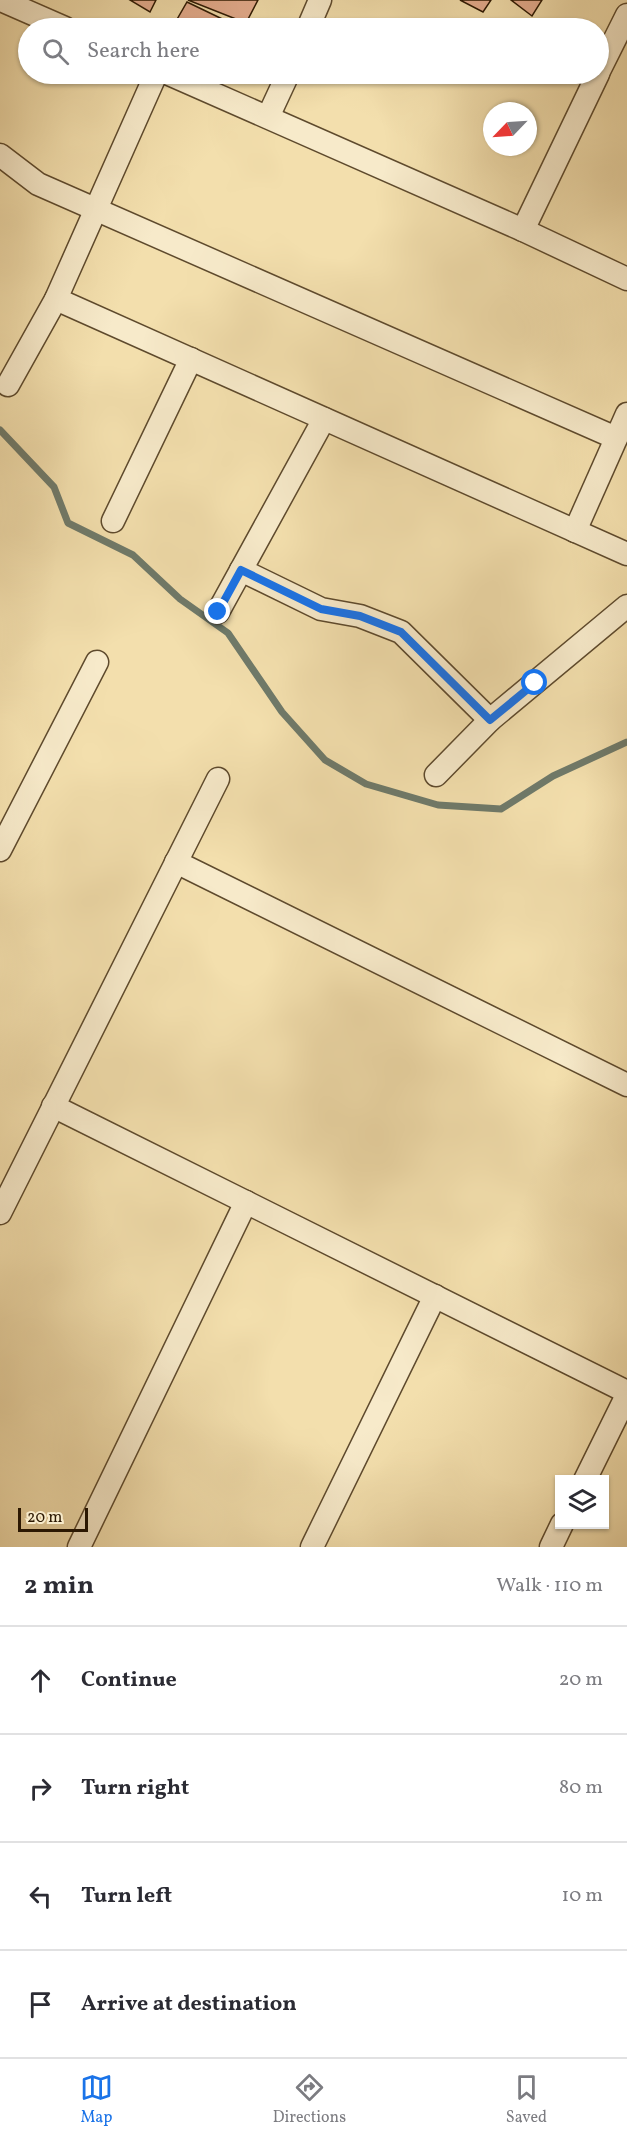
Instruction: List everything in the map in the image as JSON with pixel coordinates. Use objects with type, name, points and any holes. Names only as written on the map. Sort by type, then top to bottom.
[{"type":"street","points":[[1,0],[23,5],[47,18]]},
{"type":"street","points":[[312,18],[320,0]]},
{"type":"street","points":[[609,51],[627,15]]},
{"type":"street","points":[[8,385],[56,299],[152,84]]},
{"type":"street","points":[[192,84],[627,279]]},
{"type":"street","points":[[268,117],[283,84]]},
{"type":"street","points":[[522,230],[593,84]]},
{"type":"street","points":[[0,155],[38,184],[616,438]]},
{"type":"street","points":[[56,299],[627,554]]},
{"type":"street","points":[[112,521],[191,359]]},
{"type":"street","points":[[575,531],[627,414]]},
{"type":"street","points":[[218,612],[324,419]]},
{"type":"street","points":[[241,570],[321,609],[360,616],[401,632],[490,720]]},
{"type":"street","points":[[436,775],[490,720],[595,630],[627,606]]},
{"type":"street","points":[[0,850],[97,662]]},
{"type":"street","points":[[0,1213],[218,779]]},
{"type":"street","points":[[176,862],[627,1085]]},
{"type":"street","points":[[54,1106],[627,1394],[587,1475]]},
{"type":"street","points":[[79,1547],[246,1202]]},
{"type":"street","points":[[312,1547],[435,1296]]},
{"type":"building","points":[[130,0],[156,0],[150,12]]},
{"type":"building","points":[[188,0],[258,0],[249,18],[233,18]]},
{"type":"building","points":[[460,0],[491,0],[483,12]]},
{"type":"building","points":[[511,0],[542,0],[532,16]]},
{"type":"building","points":[[187,2],[220,18],[178,18]]},
{"type":"waterway","points":[[0,430],[54,487],[68,523],[133,555],[180,599],[228,633],[282,712],[325,760],[366,784],[438,805],[501,809],[553,776],[627,742]]},
{"type":"route","points":[[218,612],[241,570],[321,609],[360,616],[401,632],[490,720],[535,683]]}]
